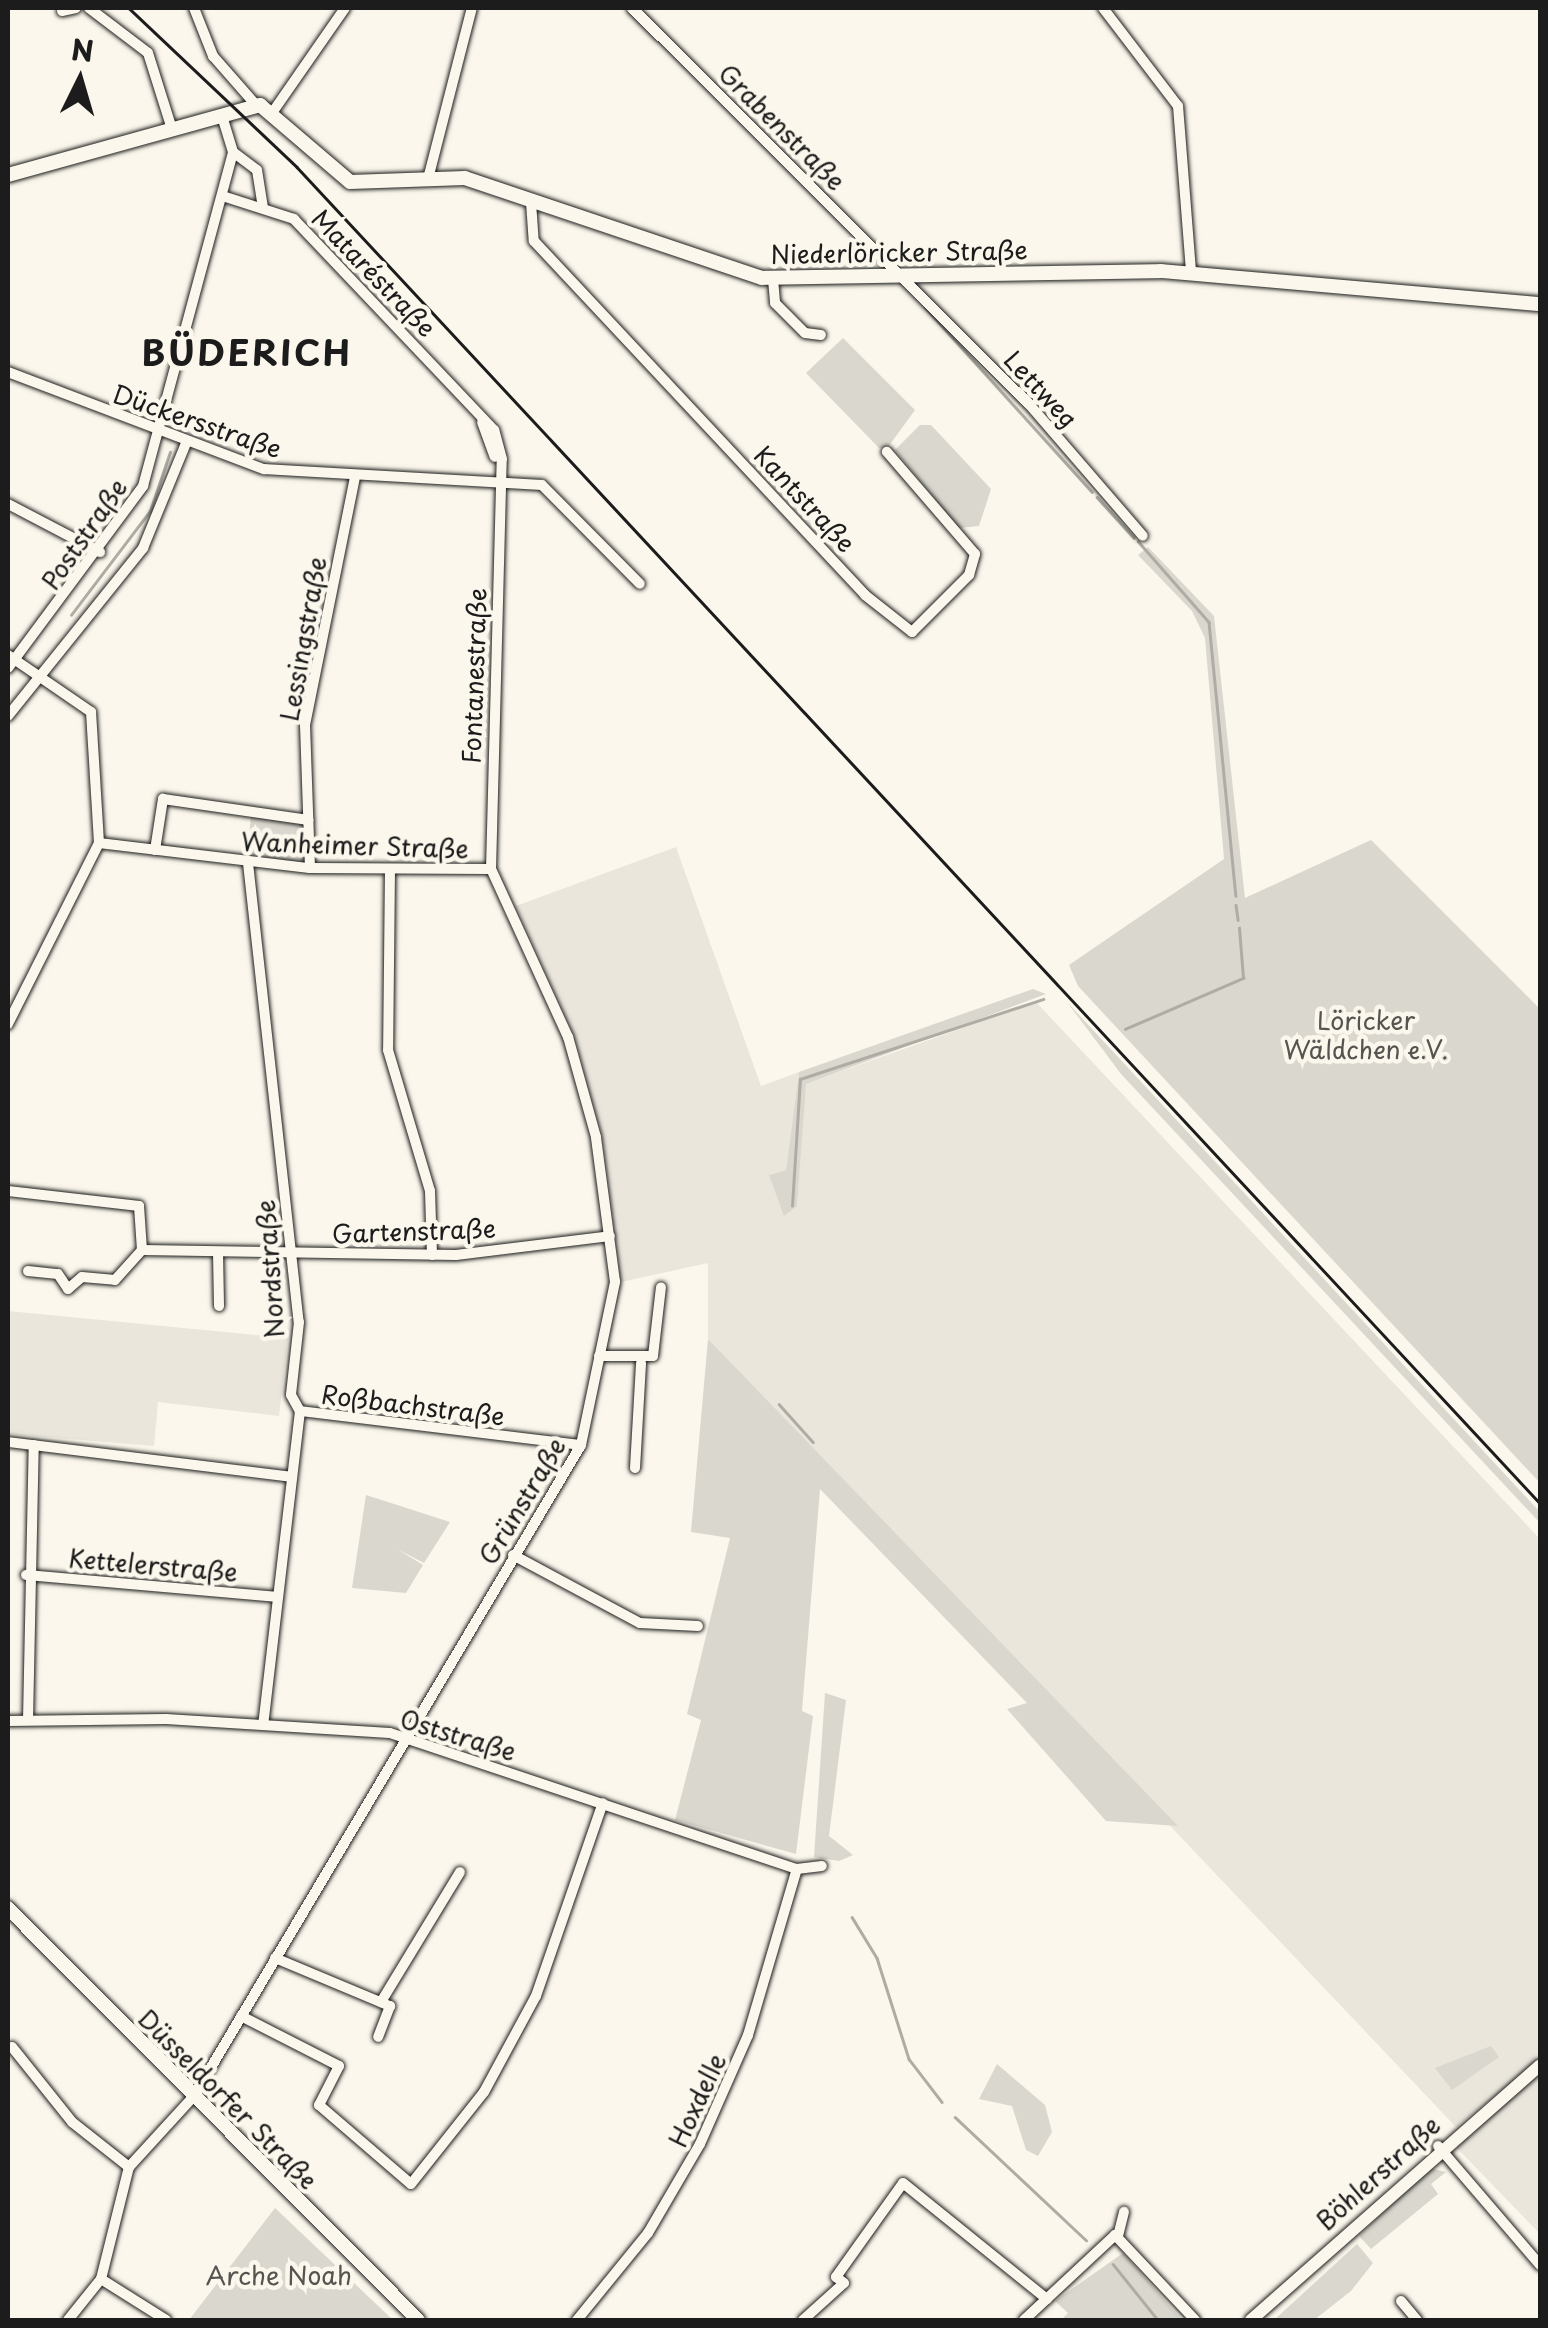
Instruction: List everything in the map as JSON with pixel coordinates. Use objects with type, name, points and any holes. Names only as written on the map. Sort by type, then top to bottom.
[{"type":"main road","points":[[8,175],[172,129],[223,119],[251,106]]},
{"type":"main road","name":"Niederlöricker Straße","points":[[251,106],[272,113],[350,182],[385,187],[429,176],[531,202],[773,279],[1191,272],[1540,304]]},
{"type":"main road","name":"Düsseldorfer Straße","points":[[8,1908],[418,2320]]},
{"type":"street","points":[[62,11],[76,8]]},
{"type":"street","points":[[89,8],[148,53],[172,129]]},
{"type":"street","points":[[194,8],[213,56],[251,106]]},
{"type":"street","points":[[272,113],[345,8]]},
{"type":"street","points":[[429,176],[472,8]]},
{"type":"street","name":"Grabenstraße","points":[[632,8],[904,276]]},
{"type":"street","points":[[1104,8],[1178,106],[1191,272]]},
{"type":"street","name":"Poststraße","points":[[10,661],[100,552],[137,498],[160,433],[233,152],[223,119]]},
{"type":"street","points":[[233,152],[257,170],[263,207]]},
{"type":"street","name":"Mataréstraße","points":[[223,196],[294,219],[494,430],[500,484]]},
{"type":"street","name":"Kantstraße","points":[[531,202],[534,241],[865,595],[912,632],[969,575],[975,554],[887,452]]},
{"type":"street","name":"Lettweg","points":[[904,276],[1142,536]]},
{"type":"street","points":[[773,279],[776,303],[804,333],[821,335]]},
{"type":"street","name":"Dückersstraße","points":[[8,372],[186,443],[264,469],[355,478],[500,484]]},
{"type":"street","name":"Poststraße","points":[[8,716],[143,548],[186,443]]},
{"type":"street","name":"Lessingstraße","points":[[310,868],[308,707],[355,478]]},
{"type":"street","points":[[500,484],[542,485],[640,584]]},
{"type":"street","name":"Fontanestraße","points":[[491,869],[500,484]]},
{"type":"street","points":[[8,504],[100,552]]},
{"type":"street","points":[[8,1024],[99,843],[91,712],[44,674],[10,661]]},
{"type":"street","points":[[155,850],[163,799],[308,820]]},
{"type":"street","name":"Wanheimer Straße","points":[[99,843],[248,864],[491,869]]},
{"type":"street","name":"Nordstraße","points":[[248,864],[299,1322],[290,1395],[300,1411],[263,1725]]},
{"type":"street","points":[[390,869],[388,1050],[430,1190],[432,1254]]},
{"type":"street","name":"Grünstraße","points":[[129,2167],[194,2096],[402,1736],[581,1445],[615,1282],[596,1137],[568,1037],[491,869]]},
{"type":"street","points":[[8,1192],[139,1206],[142,1250],[115,1280],[82,1276],[68,1289],[58,1274],[28,1271]]},
{"type":"street","name":"Gartenstraße","points":[[142,1250],[432,1254],[610,1236]]},
{"type":"street","points":[[218,1253],[219,1306]]},
{"type":"street","points":[[635,1468],[641,1362],[660,1341],[661,1286]]},
{"type":"street","points":[[599,1356],[641,1362]]},
{"type":"street","name":"Roßbachstraße","points":[[300,1411],[581,1445]]},
{"type":"street","points":[[8,1442],[292,1477]]},
{"type":"street","points":[[28,1720],[26,1575],[34,1445]]},
{"type":"street","points":[[513,1555],[640,1623],[698,1626]]},
{"type":"street","name":"Kettelerstraße","points":[[26,1575],[276,1597]]},
{"type":"street","name":"Oststraße","points":[[8,1721],[263,1725],[402,1736],[797,1869],[822,1866]]},
{"type":"street","points":[[241,2016],[338,2066],[319,2105],[410,2184],[484,2092],[536,1996],[604,1803]]},
{"type":"street","name":"Hoxdelle","points":[[577,2320],[648,2233],[700,2144],[748,2035],[797,1869]]},
{"type":"street","points":[[381,2002],[460,1872]]},
{"type":"street","points":[[275,1958],[390,2006],[378,2037]]},
{"type":"street","points":[[12,2047],[72,2122],[129,2167],[101,2279],[68,2320]]},
{"type":"street","name":"Böhlerstraße","points":[[1250,2320],[1438,2146],[1540,2064]]},
{"type":"street","points":[[1438,2146],[1540,2265]]},
{"type":"street","points":[[803,2320],[844,2283],[836,2278],[903,2183],[1047,2299]]},
{"type":"street","points":[[1024,2320],[1118,2236],[1124,2212]]},
{"type":"street","points":[[1118,2236],[1194,2320]]},
{"type":"street","points":[[101,2279],[166,2320]]},
{"type":"street","points":[[1401,2301],[1418,2320]]},
{"type":"shaded area","points":[[676,847],[761,1086],[799,1072],[786,1171],[770,1174],[797,1206],[805,1084],[1036,1002],[1540,1539],[1540,2060],[1456,2127],[708,1339],[708,1263],[621,1282],[603,1138],[575,1037],[516,906]]},
{"type":"shaded area","points":[[8,1311],[288,1338],[279,1416],[158,1402],[154,1446],[8,1434]]},
{"type":"shaded area","points":[[1540,2074],[1540,2234],[1453,2144]]},
{"type":"green space","points":[[843,338],[915,410],[888,447],[879,448],[806,373]]},
{"type":"green space","points":[[920,425],[931,425],[991,489],[979,526],[959,528],[895,450]]},
{"type":"green space","name":"Löricker Wäldchen e.V.","points":[[1148,547],[1214,616],[1245,898],[1371,840],[1540,1009],[1540,1483],[1078,986],[1069,965],[1224,859],[1205,638],[1192,611],[1138,555]]},
{"type":"green space","points":[[251,815],[304,823],[305,863],[247,859]]},
{"type":"green space","points":[[1033,989],[1046,994],[806,1084],[797,1206],[784,1216],[769,1175],[786,1170],[799,1072]]},
{"type":"green space","points":[[1067,1002],[1540,1512],[1540,1523],[1121,1074]]},
{"type":"green space","points":[[708,1339],[1178,1826],[1106,1821],[1007,1709],[1027,1703],[820,1489],[802,1711],[813,1716],[796,1854],[675,1820],[701,1720],[687,1714],[730,1538],[691,1532]]},
{"type":"green space","points":[[366,1495],[450,1522],[424,1563],[397,1549],[423,1565],[406,1593],[352,1588]]},
{"type":"green space","points":[[825,1693],[846,1700],[829,1836],[853,1855],[839,1861],[814,1857]]},
{"type":"green space","points":[[1491,2046],[1499,2057],[1452,2090],[1435,2068]]},
{"type":"green space","points":[[997,2064],[1045,2105],[1052,2132],[1038,2156],[1026,2150],[1012,2106],[979,2099]]},
{"type":"green space","points":[[1429,2168],[1446,2172],[1431,2184],[1438,2194],[1371,2249],[1359,2236]]},
{"type":"green space","name":"Arche Noah","points":[[275,2208],[393,2320],[189,2320]]},
{"type":"green space","points":[[1357,2244],[1373,2263],[1351,2291],[1314,2320],[1274,2320]]},
{"type":"green space","points":[[1123,2253],[1182,2320],[1061,2320],[1068,2313],[1055,2301]]},
{"type":"waterway","points":[[925,307],[1092,492]]},
{"type":"waterway","points":[[71,615],[150,511],[170,452]]},
{"type":"waterway","points":[[1097,497],[1134,538]]},
{"type":"waterway","points":[[1138,541],[1209,622],[1236,896]]},
{"type":"waterway","points":[[1236,905],[1238,920]]},
{"type":"waterway","points":[[1125,1029],[1243,978],[1239,928]]},
{"type":"waterway","points":[[792,1206],[800,1079],[1043,999]]},
{"type":"waterway","points":[[779,1404],[813,1442]]},
{"type":"waterway","points":[[852,1917],[877,1958],[909,2059],[942,2102]]},
{"type":"waterway","points":[[955,2117],[1086,2240]]},
{"type":"waterway","points":[[1113,2264],[1158,2320]]},
{"type":"tram line","points":[[129,8],[297,167],[1540,1503]]},
{"type":"district","name":"BÜDERICH","points":[[247,352]]}]
